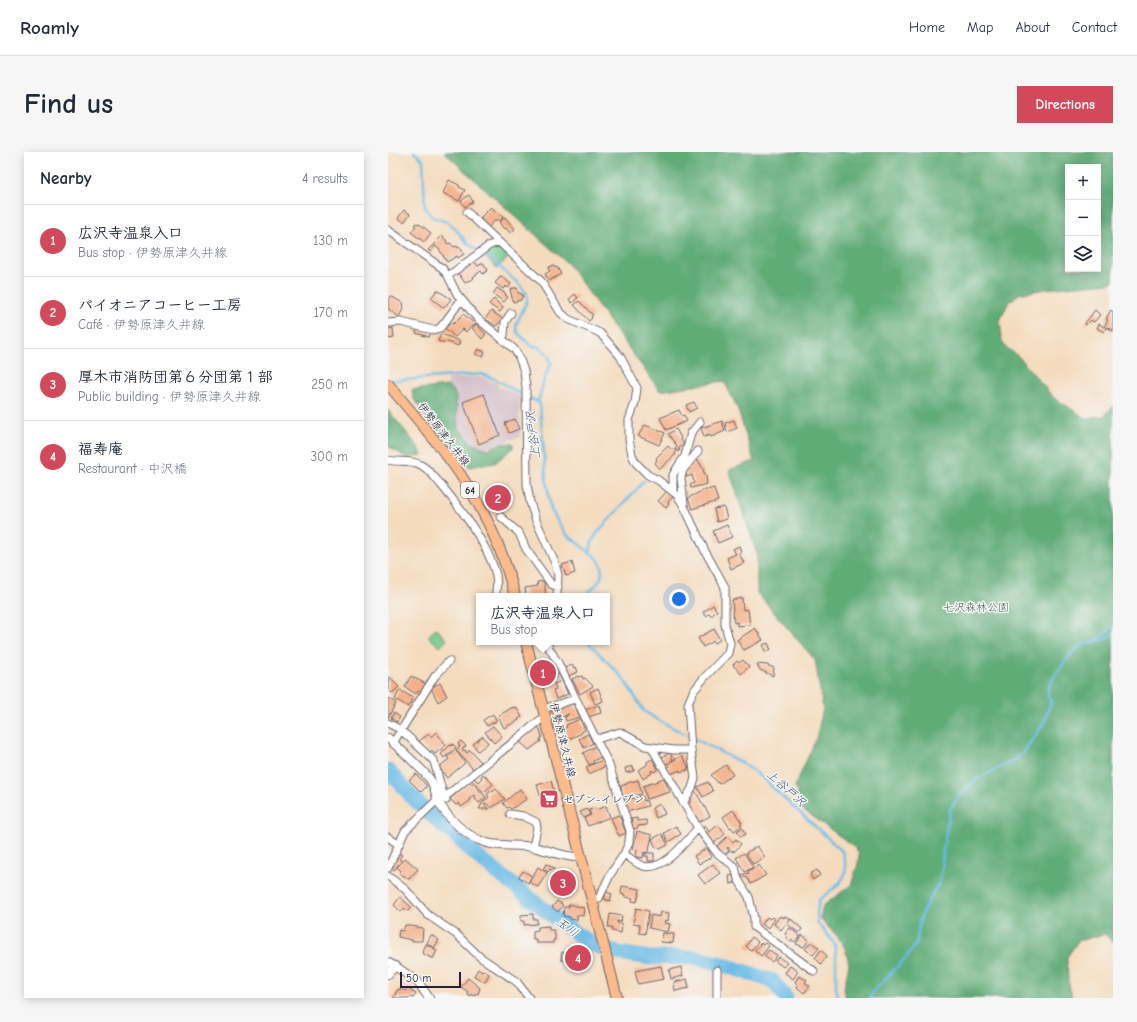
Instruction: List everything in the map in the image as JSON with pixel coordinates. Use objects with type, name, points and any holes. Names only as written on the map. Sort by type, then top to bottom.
[{"type":"main road","name":"伊勢原津久井線","points":[[388,384],[455,467],[475,498],[500,548],[514,593]]},
{"type":"main road","name":"伊勢原津久井線","points":[[527,645],[617,998]]},
{"type":"street","points":[[466,212],[541,281],[560,312],[568,319],[600,333],[620,356],[637,388],[635,404],[629,420],[632,455],[636,463],[648,475],[673,491],[684,506],[725,587],[725,625],[730,643],[728,654],[704,678],[690,698],[688,704],[695,778],[692,788],[683,803]]},
{"type":"street","points":[[388,230],[437,264],[448,276],[461,300],[477,318],[516,353],[524,371],[526,387],[527,484],[530,502],[555,564],[558,575],[557,593]]},
{"type":"street","points":[[448,276],[490,245],[499,242]]},
{"type":"street","points":[[388,323],[401,322],[433,330],[440,328],[461,300]]},
{"type":"street","points":[[502,340],[505,322],[512,313]]},
{"type":"street","points":[[673,491],[673,475],[685,456],[691,433],[700,422]]},
{"type":"street","points":[[684,506],[681,478],[683,470],[698,450]]},
{"type":"street","points":[[388,460],[411,461],[420,464],[429,471],[457,504],[477,533],[493,565],[496,576],[497,587],[496,593]]},
{"type":"street","points":[[500,516],[519,533],[526,549],[551,584],[558,587]]},
{"type":"street","points":[[548,645],[597,739],[612,774],[630,832],[630,842],[624,854],[610,875],[599,898],[592,902]]},
{"type":"street","points":[[443,799],[435,790],[430,779],[391,740],[401,730],[435,676],[449,661]]},
{"type":"street","points":[[388,868],[405,831],[431,806],[443,799],[483,765],[514,742],[544,712],[575,699]]},
{"type":"street","points":[[388,724],[401,730],[434,761],[445,812],[468,834],[480,841],[492,844],[533,847],[572,857],[580,857]]},
{"type":"street","points":[[597,739],[620,732],[645,746],[652,748],[674,750],[691,746]]},
{"type":"street","points":[[652,748],[698,828],[717,853],[735,867],[738,879],[749,897],[754,918],[754,927],[811,969],[814,960]]},
{"type":"street","points":[[510,814],[523,816],[536,822],[537,828],[533,847]]},
{"type":"street","points":[[624,854],[644,866],[653,867],[673,856],[698,828]]},
{"type":"street","points":[[388,837],[398,845]]},
{"type":"street","points":[[388,876],[406,890],[428,915],[457,935],[480,957],[517,982],[529,998]]},
{"type":"street","points":[[775,942],[780,936]]},
{"type":"street","points":[[388,974],[392,964],[418,982],[429,998]]},
{"type":"street","points":[[716,998],[717,970]]},
{"type":"shaded area","points":[[482,377],[498,384],[497,387],[507,389],[519,396],[520,437],[486,448],[480,448],[470,444],[464,437],[455,417],[447,379]]},
{"type":"green space","name":"七沢森林公園","points":[[444,152],[1113,152],[1113,281],[1109,283],[1045,289],[1019,294],[1009,302],[1000,319],[1002,342],[1008,349],[1018,356],[1053,397],[1085,418],[1104,416],[1113,406],[1113,943],[1105,934],[1078,941],[1067,957],[1068,979],[1072,998],[846,998],[844,989],[849,964],[845,948],[837,936],[820,919],[823,906],[851,885],[858,864],[859,854],[855,847],[802,809],[795,786],[816,739],[823,709],[815,660],[757,593],[757,554],[729,470],[754,461],[737,407],[724,381],[660,391],[568,264]]},
{"type":"green space","points":[[500,245],[510,256],[497,268],[482,254],[485,250]]},
{"type":"green space","points":[[447,386],[454,391],[456,398],[458,428],[472,444],[488,449],[500,444],[513,443],[513,448],[495,463],[469,467],[459,462],[413,398],[412,390]]},
{"type":"green space","points":[[388,410],[419,448],[422,455],[407,458],[388,446]]},
{"type":"green space","points":[[436,628],[447,640],[440,647],[428,636]]},
{"type":"building","points":[[449,180],[465,190],[459,201],[443,193]]},
{"type":"building","points":[[469,195],[473,202],[465,207],[461,201]]},
{"type":"building","points":[[491,207],[503,217],[500,221],[497,219],[496,221],[495,220],[488,228],[480,221],[482,219],[480,218]]},
{"type":"building","points":[[404,210],[410,214],[404,222],[398,218]]},
{"type":"building","points":[[505,217],[515,229],[510,233],[506,228],[504,229],[499,222]]},
{"type":"building","points":[[416,223],[431,233],[424,242],[411,232],[416,226],[414,225]]},
{"type":"building","points":[[442,236],[448,244],[450,243],[454,247],[457,246],[458,248],[460,247],[464,254],[447,262],[439,249],[435,246],[431,252],[428,250]]},
{"type":"building","points":[[474,261],[478,266],[483,263],[488,270],[483,274],[481,271],[470,281],[469,280],[465,283],[458,273]]},
{"type":"building","points":[[553,265],[555,268],[557,267],[561,274],[549,281],[545,274],[550,271],[548,268]]},
{"type":"building","points":[[501,276],[511,284],[508,288],[506,286],[503,289],[495,283]]},
{"type":"building","points":[[497,288],[508,297],[504,302],[493,294]]},
{"type":"building","points":[[517,288],[518,293],[522,294],[523,297],[521,300],[513,302],[510,289]]},
{"type":"building","points":[[437,290],[451,299],[444,308],[431,298]]},
{"type":"building","points":[[575,294],[578,298],[572,303],[569,299]]},
{"type":"building","points":[[391,296],[404,304],[399,317],[388,309],[388,301]]},
{"type":"building","points":[[494,299],[503,308],[500,312],[489,304]]},
{"type":"building","points":[[579,301],[593,315],[589,321],[574,305]]},
{"type":"building","points":[[1095,310],[1100,315],[1094,322],[1091,320],[1086,325],[1085,323]]},
{"type":"building","points":[[1111,310],[1113,312],[1113,331],[1106,327],[1104,332],[1097,328],[1099,324],[1104,327]]},
{"type":"building","points":[[491,311],[503,319],[496,326],[485,319]]},
{"type":"building","points":[[463,314],[474,323],[466,332],[463,329],[455,337],[445,328],[451,323],[453,324]]},
{"type":"building","points":[[476,324],[486,334],[482,339],[472,328]]},
{"type":"building","points":[[393,328],[394,338],[388,339],[388,329]]},
{"type":"building","points":[[417,329],[431,333],[429,337],[416,333]]},
{"type":"building","points":[[441,334],[460,341],[458,346],[445,341],[444,343],[438,341]]},
{"type":"building","points":[[478,349],[485,352],[483,357],[475,354]]},
{"type":"building","points":[[484,394],[500,435],[479,444],[463,402]]},
{"type":"building","points":[[694,402],[697,408],[689,412],[686,405]]},
{"type":"building","points":[[679,410],[687,421],[666,430],[660,418]]},
{"type":"building","points":[[515,419],[519,429],[509,433],[505,423]]},
{"type":"building","points":[[734,420],[737,428],[727,432],[725,423]]},
{"type":"building","points":[[722,421],[725,431],[711,437],[710,435],[704,437],[701,428]]},
{"type":"building","points":[[645,425],[665,433],[659,445],[638,436]]},
{"type":"building","points":[[676,429],[684,444],[678,449],[680,450],[678,452],[675,448],[677,446],[668,434]]},
{"type":"building","points":[[668,446],[672,450],[673,448],[676,451],[676,454],[660,469],[655,463],[657,460],[656,458]]},
{"type":"building","points":[[698,460],[705,476],[706,475],[707,484],[691,488],[690,485],[694,483],[692,475],[687,477],[685,471],[694,464],[693,462]]},
{"type":"building","points":[[714,488],[718,501],[692,509],[688,498],[702,491]]},
{"type":"building","points":[[504,491],[508,501],[496,508],[493,505],[489,495]]},
{"type":"building","points":[[667,491],[673,497],[668,502],[669,504],[666,508],[658,501]]},
{"type":"building","points":[[724,507],[727,519],[717,522],[714,509]]},
{"type":"building","points":[[727,525],[732,537],[718,543],[713,531]]},
{"type":"building","points":[[739,546],[741,552],[739,553],[744,563],[731,569],[727,558],[736,554],[733,549]]},
{"type":"building","points":[[572,562],[575,573],[566,576],[562,565]]},
{"type":"building","points":[[544,581],[546,593],[526,593],[525,588],[538,586],[537,582]]},
{"type":"building","points":[[742,598],[743,610],[748,609],[750,625],[737,626],[737,622],[734,623],[732,600]]},
{"type":"building","points":[[713,605],[717,611],[711,616],[709,614],[706,616],[703,612]]},
{"type":"building","points":[[755,628],[763,640],[744,650],[737,640]]},
{"type":"building","points":[[714,629],[720,640],[715,643],[714,641],[703,647],[698,638]]},
{"type":"building","points":[[768,643],[771,650],[765,652],[763,645]]},
{"type":"building","points":[[743,660],[749,667],[741,674],[733,665],[737,661],[739,663]]},
{"type":"building","points":[[757,664],[767,665],[774,668],[773,676],[760,670]]},
{"type":"building","points":[[572,665],[574,668],[576,667],[578,672],[568,676],[565,668]]},
{"type":"building","points":[[559,674],[568,694],[556,699],[553,690],[556,689],[554,684],[559,682],[556,675]]},
{"type":"building","points":[[389,676],[399,687],[392,693],[388,689]]},
{"type":"building","points":[[411,676],[426,684],[421,693],[418,691],[416,694],[405,687]]},
{"type":"building","points":[[582,676],[583,679],[585,678],[593,686],[580,694],[572,679]]},
{"type":"building","points":[[440,683],[447,696],[438,702],[431,688]]},
{"type":"building","points":[[598,688],[603,701],[595,704],[590,692]]},
{"type":"building","points":[[400,690],[413,698],[408,707],[395,699]]},
{"type":"building","points":[[388,698],[396,703],[388,718]]},
{"type":"building","points":[[572,701],[580,717],[566,721],[565,717],[569,714],[555,720],[551,710]]},
{"type":"building","points":[[599,705],[601,713],[588,717],[585,710]]},
{"type":"building","points":[[513,707],[516,707],[522,717],[504,728],[498,716]]},
{"type":"building","points":[[394,713],[400,717],[397,722],[391,718]]},
{"type":"building","points":[[493,714],[496,721],[487,726],[483,720]]},
{"type":"building","points":[[580,719],[585,730],[567,740],[562,730],[567,727],[566,725]]},
{"type":"building","points":[[493,726],[502,736],[494,743],[485,732]]},
{"type":"building","points":[[537,727],[540,729],[542,737],[540,739],[541,741],[529,750],[520,742]]},
{"type":"building","points":[[436,732],[446,745],[435,754],[432,750],[429,753],[419,741],[429,734],[431,737]]},
{"type":"building","points":[[588,734],[593,743],[584,748],[579,739]]},
{"type":"building","points":[[483,736],[488,743],[478,751],[473,744]]},
{"type":"building","points":[[461,741],[466,746],[462,749],[467,753],[470,750],[481,762],[473,769],[456,750],[460,747],[458,744]]},
{"type":"building","points":[[453,744],[456,748],[444,758],[441,754]]},
{"type":"building","points":[[596,746],[601,757],[589,765],[583,753]]},
{"type":"building","points":[[454,752],[457,752],[465,763],[447,778],[439,767],[449,759],[447,757]]},
{"type":"building","points":[[670,753],[673,760],[670,762],[682,756],[689,768],[687,768],[688,770],[680,772],[680,770],[671,774],[668,768],[670,766],[669,763],[665,764],[662,757]]},
{"type":"building","points":[[652,759],[658,769],[654,772],[652,770],[652,773],[643,779],[638,770],[647,765],[647,762]]},
{"type":"building","points":[[603,760],[606,766],[589,774],[586,767]]},
{"type":"building","points":[[726,765],[733,775],[719,784],[711,775]]},
{"type":"building","points":[[633,766],[634,771],[626,773],[625,768]]},
{"type":"building","points":[[416,774],[427,786],[421,792],[409,780]]},
{"type":"building","points":[[483,774],[493,784],[484,792],[471,780],[473,777],[478,782],[482,778],[481,777]]},
{"type":"building","points":[[664,778],[670,792],[647,799],[643,786]]},
{"type":"building","points":[[638,780],[642,794],[630,795],[627,796],[627,798],[622,799],[621,786]]},
{"type":"building","points":[[551,781],[557,801],[543,805],[537,785]]},
{"type":"building","points":[[469,782],[473,785],[474,784],[486,797],[479,803],[475,799],[476,798],[474,795],[469,799],[470,801],[461,807],[459,803],[456,805],[450,799]]},
{"type":"building","points":[[708,782],[713,791],[703,797],[697,787]]},
{"type":"building","points":[[496,789],[505,799],[491,808],[486,803],[484,805],[489,809],[479,809],[483,802],[489,797],[487,795],[491,790],[493,792]]},
{"type":"building","points":[[520,789],[527,799],[511,809],[509,807],[507,808],[503,803]]},
{"type":"building","points":[[695,791],[710,816],[699,822],[688,804],[691,802],[691,794]]},
{"type":"building","points":[[643,796],[644,801],[646,800],[648,806],[626,812],[626,800]]},
{"type":"building","points":[[660,804],[665,814],[656,818],[652,808]]},
{"type":"building","points":[[606,806],[610,817],[588,826],[584,818],[591,815],[589,810],[595,808],[596,810]]},
{"type":"building","points":[[587,809],[590,815],[583,818],[580,812]]},
{"type":"building","points":[[733,810],[742,823],[740,824],[742,826],[734,831],[731,827],[730,828],[723,817]]},
{"type":"building","points":[[619,815],[626,833],[619,836],[611,818]]},
{"type":"building","points":[[637,818],[637,821],[646,820],[647,825],[638,826],[638,828],[633,829],[631,819]]},
{"type":"building","points":[[705,825],[709,832],[718,825],[725,834],[714,843],[701,828]]},
{"type":"building","points":[[676,826],[681,834],[668,842],[664,833]]},
{"type":"building","points":[[742,828],[746,834],[741,837],[737,831]]},
{"type":"building","points":[[637,831],[652,835],[649,850],[647,853],[644,852],[643,858],[636,857],[637,850],[633,849]]},
{"type":"building","points":[[662,834],[668,845],[660,849],[658,847],[656,848],[652,839]]},
{"type":"building","points":[[727,837],[733,842],[736,839],[741,844],[734,852],[733,850],[732,852],[728,847],[727,848],[729,851],[724,855],[717,846]]},
{"type":"building","points":[[757,846],[765,857],[753,864],[746,853]]},
{"type":"building","points":[[707,848],[712,857],[699,864],[694,856]]},
{"type":"building","points":[[398,853],[402,855],[399,859],[402,861],[394,870],[391,867]]},
{"type":"building","points":[[645,853],[654,853],[654,861],[648,861],[648,856],[645,856]]},
{"type":"building","points":[[744,853],[753,867],[745,872],[736,858]]},
{"type":"building","points":[[405,858],[418,869],[409,879],[399,873],[401,871],[397,867]]},
{"type":"building","points":[[546,864],[554,868],[553,870],[550,869],[548,872],[543,869]]},
{"type":"building","points":[[713,864],[720,873],[705,884],[698,875]]},
{"type":"building","points":[[759,865],[766,875],[751,884],[746,876],[743,878],[741,875],[749,873],[748,871]]},
{"type":"building","points":[[538,867],[547,873],[538,887],[529,882]]},
{"type":"building","points":[[817,870],[820,875],[813,880],[810,874]]},
{"type":"building","points":[[523,871],[532,876],[528,883],[519,877]]},
{"type":"building","points":[[734,875],[735,883],[730,884],[729,876]]},
{"type":"building","points":[[562,877],[570,882],[565,890],[557,885]]},
{"type":"building","points":[[622,886],[640,889],[637,902],[632,901],[633,898],[625,897],[625,895],[621,894]]},
{"type":"building","points":[[606,892],[612,894],[610,901],[604,899]]},
{"type":"building","points":[[400,897],[411,907],[408,911],[404,908],[401,912],[394,905]]},
{"type":"building","points":[[557,901],[563,905],[558,912],[552,907]]},
{"type":"building","points":[[569,904],[584,908],[583,916],[577,915],[577,920],[563,916],[564,907],[569,907]]},
{"type":"building","points":[[636,908],[649,911],[645,934],[639,933],[640,925],[633,924]]},
{"type":"building","points":[[661,912],[669,913],[668,921],[666,920],[665,923],[670,924],[668,932],[649,928],[651,915],[660,917]]},
{"type":"building","points":[[533,914],[533,919],[537,919],[537,924],[524,925],[524,921],[521,921],[521,915]]},
{"type":"building","points":[[610,914],[622,916],[621,922],[617,921],[617,923],[622,924],[621,933],[612,931],[612,927],[608,927]]},
{"type":"building","points":[[780,916],[784,918],[785,916],[790,919],[781,930],[774,924]]},
{"type":"building","points":[[767,917],[770,919],[772,917],[775,919],[768,929],[762,924]]},
{"type":"building","points":[[791,919],[802,929],[799,933],[787,924]]},
{"type":"building","points":[[405,925],[423,928],[422,941],[411,941],[412,940],[398,937],[399,930],[403,931]]},
{"type":"building","points":[[549,926],[549,930],[554,930],[555,933],[555,940],[553,940],[553,943],[536,943],[536,939],[533,939],[533,931],[538,930],[538,927]]},
{"type":"building","points":[[790,928],[800,936],[795,942],[792,940],[791,942],[785,934]]},
{"type":"building","points":[[663,933],[674,934],[673,943],[661,942]]},
{"type":"building","points":[[431,935],[439,940],[434,948],[427,943]]},
{"type":"building","points":[[802,935],[809,940],[804,947],[796,944]]},
{"type":"building","points":[[752,937],[758,942],[751,951],[746,946]]},
{"type":"building","points":[[811,942],[819,948],[813,955],[805,949]]},
{"type":"building","points":[[761,943],[763,945],[765,943],[769,946],[761,956],[755,950]]},
{"type":"building","points":[[426,944],[437,950],[433,959],[422,953]]},
{"type":"building","points":[[769,950],[777,955],[772,962],[764,956]]},
{"type":"building","points":[[821,950],[827,956],[821,964],[815,958]]},
{"type":"building","points":[[562,952],[570,954],[569,961],[561,960]]},
{"type":"building","points":[[574,952],[586,955],[584,965],[571,962]]},
{"type":"building","points":[[779,957],[787,963],[783,967],[775,961]]},
{"type":"building","points":[[661,966],[664,979],[638,984],[635,971]]},
{"type":"building","points":[[790,966],[798,971],[793,979],[785,973]]},
{"type":"building","points":[[681,967],[683,976],[671,979],[669,970]]},
{"type":"building","points":[[478,969],[489,974],[485,982],[474,976]]},
{"type":"building","points":[[799,976],[807,980],[805,983],[810,986],[804,993],[797,987],[798,985],[795,982]]},
{"type":"building","points":[[468,978],[480,988],[478,994],[476,993],[474,996],[467,994],[468,992],[461,987]]},
{"type":"building","points":[[687,979],[689,988],[675,991],[674,982]]},
{"type":"building","points":[[401,988],[405,991],[408,988],[416,994],[413,998],[393,998],[398,989],[400,990]]},
{"type":"waterway","points":[[414,152],[423,160],[425,207],[432,217],[447,222],[454,227],[468,244],[487,256],[518,283],[527,294],[527,301],[516,325],[517,332],[531,346],[539,347],[548,355],[551,363],[545,377],[538,402]]},
{"type":"waterway","name":"上谷戸沢","points":[[388,381],[482,374],[499,381],[540,404],[546,479],[551,510],[566,534],[598,559],[601,565],[602,575],[598,583],[588,593]]},
{"type":"waterway","points":[[590,552],[592,542],[597,533],[644,481]]},
{"type":"waterway","points":[[1096,640],[1113,627]]},
{"type":"waterway","points":[[870,998],[873,992],[916,945],[920,920],[925,907],[939,883],[950,810],[960,793],[977,779],[1016,759],[1023,753],[1044,723],[1051,701],[1048,697],[1048,689],[1055,675],[1071,654],[1081,645],[1105,639],[1113,634]]},
{"type":"waterway","name":"上谷戸沢","points":[[591,645],[623,678],[644,711],[656,719],[742,763],[758,774],[842,851],[845,861],[845,869],[842,880],[819,900],[817,912],[818,924],[835,944],[836,987],[838,998]]},
{"type":"waterway","name":"玉川","points":[[388,770],[413,798],[479,858],[560,922],[593,945],[618,953],[650,958],[697,958],[718,963],[773,981],[786,998]]},
{"type":"place","name":"パイオニアコーヒー工房","points":[[498,498]]},
{"type":"place","name":"広沢寺温泉入口","points":[[543,673]]},
{"type":"place","name":"セブン-イレブン","points":[[549,799]]},
{"type":"place","name":"厚木市消防団第６分団第１部","points":[[563,883]]},
{"type":"place","name":"福寿庵","points":[[578,958]]}]
